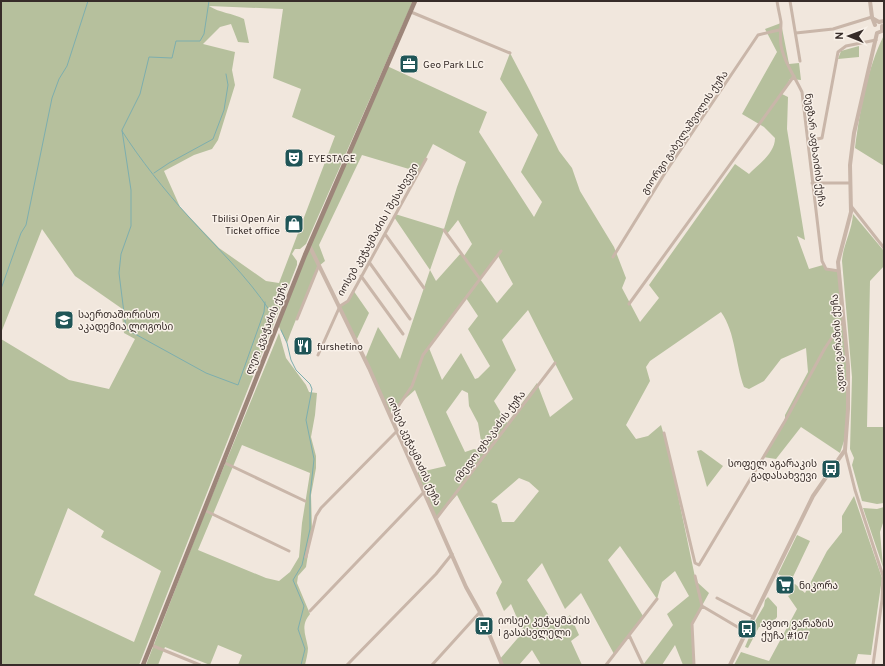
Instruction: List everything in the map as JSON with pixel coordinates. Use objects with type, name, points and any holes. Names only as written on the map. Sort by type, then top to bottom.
[{"type":"main road","name":"ლეო კვაჭაძის ქუჩა","points":[[143,665],[309,245],[415,1]]},
{"type":"street","name":"ნუგზარ აფხაიძის ქუჩა","points":[[777,1],[781,23],[779,30],[784,56],[788,68],[802,92],[823,265],[826,269],[839,271]]},
{"type":"street","points":[[790,1],[800,61]]},
{"type":"street","points":[[870,1],[872,18],[875,25],[874,30],[877,33],[882,30],[883,23]]},
{"type":"street","points":[[411,12],[510,53]]},
{"type":"street","points":[[796,33],[833,28],[872,18],[883,23]]},
{"type":"street","points":[[875,25],[883,23]]},
{"type":"street","name":"გიორგი გაბელაშვილის ქუჩა","points":[[613,257],[665,173],[758,35],[779,30]]},
{"type":"street","name":"ავთო ვარაზის ქუჩა","points":[[845,450],[848,396],[839,255],[850,223],[852,206],[850,153],[877,33]]},
{"type":"street","points":[[808,141],[822,138],[838,52],[846,46],[876,40]]},
{"type":"street","points":[[629,304],[794,76]]},
{"type":"street","name":"იოსებ კეჭაყმაძის I შესახვევი","points":[[318,355],[340,306],[348,301],[426,158]]},
{"type":"street","points":[[812,183],[850,183]]},
{"type":"street","points":[[852,206],[884,248]]},
{"type":"street","points":[[444,230],[480,279]]},
{"type":"street","points":[[385,234],[424,288]]},
{"type":"street","name":"იოსებ კეჭაყმაძის ქუჩა","points":[[309,245],[340,306],[452,554],[480,612],[502,665]]},
{"type":"street","points":[[391,417],[412,386],[423,355],[501,251]]},
{"type":"street","points":[[369,262],[410,319]]},
{"type":"street","points":[[298,318],[319,266]]},
{"type":"street","points":[[361,276],[403,334]]},
{"type":"street","points":[[664,433],[697,565],[699,565],[708,553],[825,348],[844,321]]},
{"type":"street","name":"იმედო ფხაკაძის ქუჩა","points":[[436,519],[555,363]]},
{"type":"street","points":[[306,557],[316,516],[321,508],[397,431]]},
{"type":"street","points":[[730,665],[813,496],[845,450]]},
{"type":"street","points":[[845,450],[855,490],[883,576],[882,600],[873,665]]},
{"type":"street","points":[[223,462],[306,501]]},
{"type":"street","points":[[310,611],[424,492]]},
{"type":"street","points":[[204,510],[289,551]]},
{"type":"street","points":[[347,665],[436,574],[452,554]]},
{"type":"street","points":[[694,665],[692,624],[702,606],[695,576]]},
{"type":"street","points":[[606,665],[657,598]]},
{"type":"street","points":[[717,598],[753,617]]},
{"type":"street","points":[[702,606],[746,632]]},
{"type":"street","points":[[432,665],[480,612]]},
{"type":"street","points":[[629,635],[643,665]]},
{"type":"street","points":[[151,645],[200,665]]},
{"type":"green space","points":[[1,1],[413,1],[306,244],[300,249],[295,249],[292,254],[297,261],[297,265],[139,665],[1,665],[1,339],[69,380],[109,389],[135,339],[124,333],[121,308],[75,276],[42,229],[1,333]],"holes":[[[209,6],[283,9],[273,78],[301,89],[292,117],[335,136],[279,283],[266,281],[219,248],[180,207],[164,171],[194,155],[212,149],[218,140],[235,85],[232,70],[235,52],[203,44],[220,27],[231,24],[238,42],[249,43],[244,19]],[[68,508],[104,531],[101,537],[161,571],[134,642],[34,595]]]},
{"type":"green space","points":[[781,23],[789,64],[799,63],[801,80],[790,79],[782,94],[788,97],[787,129],[805,240],[797,236],[809,269],[823,265],[826,269],[839,271],[848,366],[848,429],[840,453],[801,427],[776,459],[763,457],[785,421],[785,415],[808,372],[806,348],[781,359],[764,381],[749,389],[744,387],[730,329],[721,312],[650,361],[646,367],[650,381],[626,425],[636,439],[648,436],[661,425],[669,453],[695,577],[697,582],[709,593],[692,624],[694,665],[683,665],[675,645],[662,665],[643,665],[673,625],[667,614],[689,596],[675,571],[662,582],[657,599],[620,546],[608,560],[643,616],[614,654],[581,593],[565,609],[542,563],[527,580],[556,627],[570,615],[579,635],[571,641],[582,665],[541,665],[532,650],[519,665],[502,665],[499,660],[523,632],[511,604],[504,611],[496,593],[502,582],[457,495],[436,519],[416,473],[446,466],[415,390],[389,413],[365,359],[378,327],[400,359],[430,270],[394,217],[395,214],[444,229],[466,162],[433,144],[419,172],[362,155],[319,245],[325,261],[319,266],[287,343],[277,323],[387,66],[487,112],[479,132],[534,217],[542,202],[521,172],[538,135],[500,79],[510,53],[559,151],[572,168],[580,191],[614,247],[626,278],[622,288],[640,322],[659,298],[649,285],[735,164],[749,174],[766,158],[772,149],[775,138],[764,127],[742,114],[777,52],[765,29]],"holes":[[[458,220],[472,244],[464,256],[461,253],[436,281],[430,270],[444,230],[447,234]],[[498,256],[513,284],[497,303],[480,279]],[[466,298],[478,316],[468,329],[490,366],[478,378],[475,379],[461,353],[442,380],[429,348]],[[528,310],[573,399],[550,417],[537,383],[507,423],[494,401],[516,370],[502,340]],[[462,390],[468,393],[469,406],[478,423],[481,441],[481,451],[474,449],[465,452],[446,412]],[[519,478],[529,482],[539,491],[514,522],[502,522],[497,504],[491,502]]]},
{"type":"green space","points":[[884,35],[884,166],[855,148],[859,119],[869,76]]},
{"type":"green space","points":[[859,46],[859,57],[838,59],[841,51]]},
{"type":"green space","points":[[853,214],[884,251],[884,266],[870,281],[867,427],[884,427],[884,503],[877,504],[862,501],[852,465],[854,458],[850,449],[852,377],[842,261]]},
{"type":"green space","points":[[353,290],[369,313],[356,341],[340,306],[348,301]]},
{"type":"green space","points":[[279,333],[286,358],[306,385],[309,392],[317,393],[311,437],[316,456],[316,468],[311,495],[312,529],[306,567],[298,576],[297,583],[310,614],[304,627],[308,648],[305,665],[238,665],[242,655],[218,645],[210,665],[165,647],[158,665],[146,665],[206,510]],"holes":[[[242,445],[310,473],[302,523],[299,557],[290,572],[279,581],[266,578],[198,550]]]},
{"type":"green space","points":[[701,450],[723,466],[707,487],[697,451]]},
{"type":"green space","points":[[854,496],[882,578],[871,655],[858,654],[855,665],[734,665],[741,652],[769,661],[797,609],[788,596],[790,595],[788,590],[791,585],[795,584],[805,593],[827,551],[842,532],[842,516]]},
{"type":"green space","points":[[884,507],[884,520],[880,532],[883,567],[863,508],[877,509]]},
{"type":"green space","points":[[797,535],[810,541],[791,581],[778,574]]},
{"type":"green space","points":[[768,597],[777,607],[777,617],[771,625],[759,627],[748,648],[745,647],[754,623],[764,606],[765,600]]},
{"type":"waterway","points":[[1,289],[21,233],[26,225],[52,98],[59,79],[67,66],[88,1]]},
{"type":"waterway","points":[[209,1],[204,34],[200,41],[176,41],[172,58],[149,57],[140,94],[122,130],[131,190],[131,226],[121,254],[119,273],[126,329],[206,373],[238,385],[264,312],[265,302]]},
{"type":"waterway","points":[[154,173],[213,139],[224,110],[228,85],[226,74]]},
{"type":"waterway","points":[[122,131],[162,186],[241,274],[270,311]]},
{"type":"waterway","points":[[281,330],[296,370],[310,384],[312,389],[306,420],[314,459],[310,496],[310,529],[302,565],[293,580],[304,606],[298,629],[305,649],[301,665]]},
{"type":"place","name":"Geo Park LLC","points":[[409,64]]},
{"type":"place","name":"EYESTAGE","points":[[294,158]]},
{"type":"place","name":"Tbilisi Open Air Ticket office","points":[[294,224]]},
{"type":"place","name":"საერთაშორისო აკადემია ლოგოსი","points":[[64,320]]},
{"type":"place","name":"furshetino","points":[[303,346]]},
{"type":"place","name":"სოფელ აგარაკის გადასახვევი","points":[[831,469]]},
{"type":"place","name":"ნიკორა","points":[[785,585]]},
{"type":"place","name":"იოსებ კეჭაყმაძის I გასასვლელი","points":[[484,626]]},
{"type":"place","name":"ავთო ვარაზის ქუჩა #107","points":[[747,629]]}]
